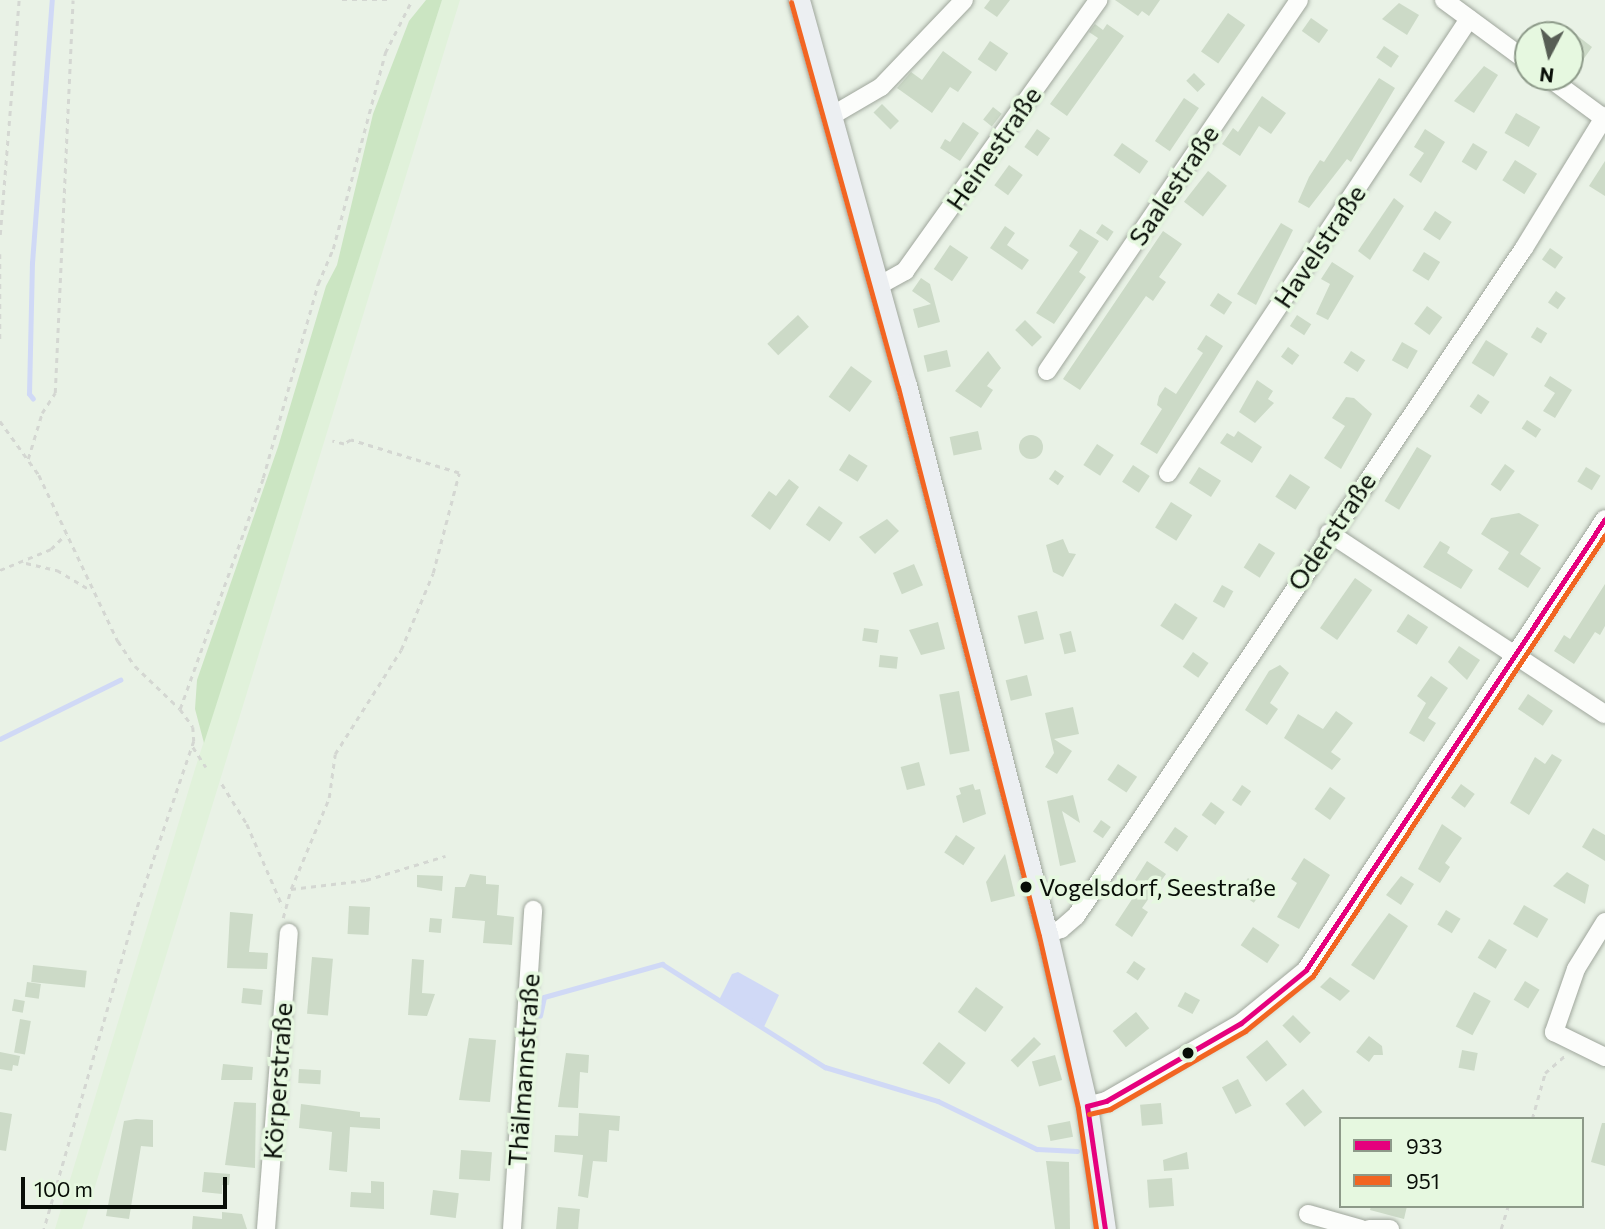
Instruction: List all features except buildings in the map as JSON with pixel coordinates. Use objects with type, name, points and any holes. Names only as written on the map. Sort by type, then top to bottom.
[{"type":"main road","points":[[799,0],[880,285],[1047,934],[1087,1106],[1105,1229]]},
{"type":"street","points":[[833,115],[881,87],[964,0]]},
{"type":"street","name":"Heinestraße","points":[[880,285],[905,271],[1098,0]]},
{"type":"street","name":"Saalestraße","points":[[1047,370],[1299,0]]},
{"type":"street","points":[[1444,0],[1514,52]]},
{"type":"street","name":"Havelstraße","points":[[1168,473],[1469,19]]},
{"type":"street","points":[[1567,91],[1605,118]]},
{"type":"street","name":"Oderstraße","points":[[1047,934],[1061,929],[1076,916],[1329,533],[1524,248],[1605,118]]},
{"type":"street","points":[[1087,1106],[1106,1101],[1241,1023],[1306,970],[1605,519]]},
{"type":"street","points":[[1329,533],[1605,714]]},
{"type":"street","name":"Thälmannstraße","points":[[512,1229],[533,910]]},
{"type":"street","points":[[1605,922],[1576,969],[1554,1032],[1605,1057]]},
{"type":"street","name":"Körperstraße","points":[[266,1229],[289,933]]},
{"type":"street","points":[[1308,1214],[1361,1229]]},
{"type":"street","points":[[1369,1229],[1390,1229]]},
{"type":"path","points":[[0,235],[19,0]]},
{"type":"path","points":[[28,460],[37,426],[55,393],[73,0]]},
{"type":"path","points":[[342,0],[390,0]]},
{"type":"path","points":[[180,709],[263,478],[318,284],[333,249],[385,53],[412,0]]},
{"type":"path","points":[[0,254],[0,340]]},
{"type":"path","points":[[0,421],[28,460],[66,534],[90,590],[135,666],[180,709],[192,727],[193,747],[205,767]]},
{"type":"path","points":[[283,907],[329,798],[335,754],[401,650],[433,573],[459,473],[351,440],[344,444],[332,441]]},
{"type":"path","points":[[0,570],[24,563],[51,549],[66,534]]},
{"type":"path","points":[[24,563],[57,570],[90,590]]},
{"type":"path","points":[[44,1229],[136,911],[180,773],[193,747]]},
{"type":"path","points":[[222,784],[247,824],[283,907],[289,933]]},
{"type":"path","points":[[291,889],[366,880],[445,856]]},
{"type":"path","points":[[1533,1117],[1545,1073],[1580,1045]]},
{"type":"path","points":[[1502,1229],[1507,1208]]},
{"type":"shaded area","points":[[426,0],[442,0],[204,743],[195,709],[197,680],[278,447],[326,286],[337,265],[373,114],[409,21]]},
{"type":"shaded area","points":[[442,0],[460,0],[82,1229],[55,1229],[195,769]]},
{"type":"water","points":[[738,972],[779,995],[763,1029],[719,1000],[732,974]]},
{"type":"waterway","points":[[33,399],[29,394],[32,263],[52,0]]},
{"type":"waterway","points":[[0,739],[120,680]]},
{"type":"waterway","points":[[540,1016],[544,997],[662,964],[825,1067],[938,1101],[1037,1149],[1077,1151]]},
{"type":"transit line","name":"951","points":[[791,2],[898,387],[1039,936],[1078,1108],[1096,1229]]},
{"type":"transit line","name":"933","points":[[1087,1106],[1106,1101],[1241,1023],[1306,970],[1605,519]]},
{"type":"transit line","name":"951","points":[[1089,1114],[1110,1109],[1245,1031],[1313,976],[1605,535]]},
{"type":"transit line","name":"933","points":[[1087,1106],[1105,1229]]},
{"type":"place","name":"Vogelsdorf, Seestraße","points":[[1026,887]]}]
